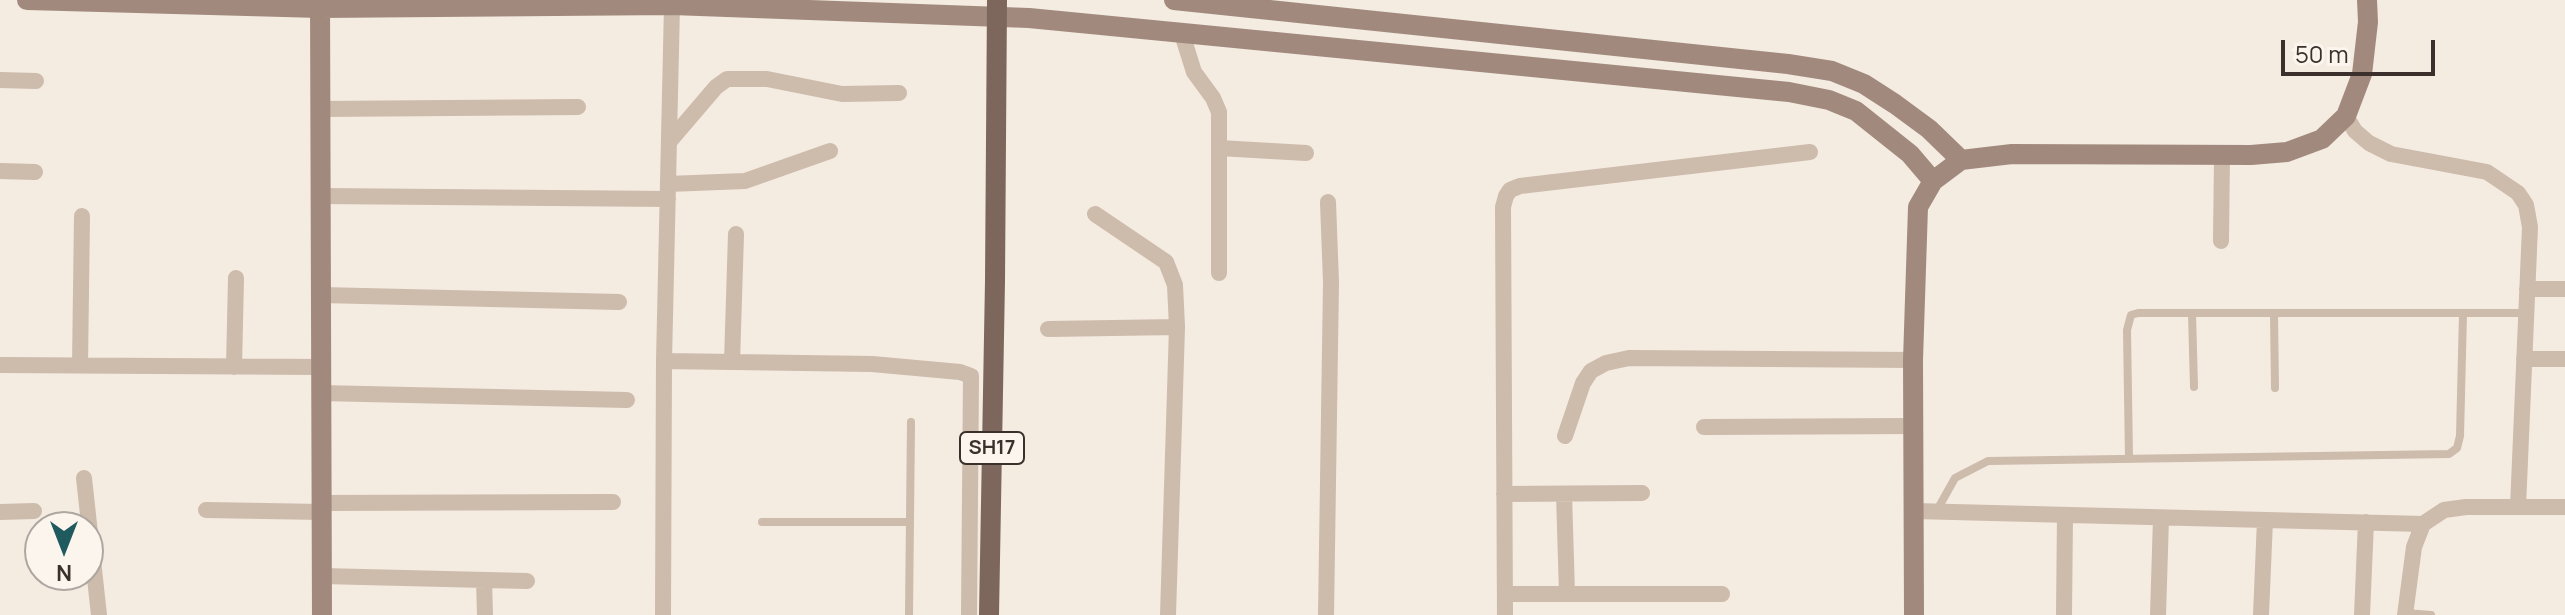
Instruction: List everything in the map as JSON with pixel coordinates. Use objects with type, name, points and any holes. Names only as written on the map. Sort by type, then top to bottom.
[{"type":"main road","name":"SH17","points":[[989,615],[997,0]]},
{"type":"street","points":[[27,0],[672,5],[1029,18],[1789,92],[1829,100],[1856,111],[1910,154],[1933,181]]},
{"type":"street","points":[[1174,0],[1832,71],[1864,84],[1895,104],[1929,129],[1961,160]]},
{"type":"street","points":[[1914,615],[1913,360],[1918,207],[1933,181],[1961,160],[2012,154],[2222,156],[2287,152],[2322,139],[2346,116],[2362,74],[2368,22],[2367,0]]},
{"type":"street","points":[[320,4],[322,615]]},
{"type":"street","points":[[663,615],[664,361],[672,5]]},
{"type":"street","points":[[1182,34],[1194,72],[1219,112],[1219,273]]},
{"type":"street","points":[[669,142],[716,87],[727,79],[767,79],[842,94],[899,93]]},
{"type":"street","points":[[0,80],[36,81]]},
{"type":"street","points":[[320,109],[578,107]]},
{"type":"street","points":[[2346,116],[2355,131],[2369,143],[2391,154],[2487,172],[2518,193],[2526,205],[2530,227],[2518,507]]},
{"type":"street","points":[[1219,148],[1306,153]]},
{"type":"street","points":[[321,196],[668,192],[745,181],[830,151]]},
{"type":"street","points":[[1505,615],[1503,207],[1510,190],[1520,186],[1810,152]]},
{"type":"street","points":[[2221,241],[2222,156]]},
{"type":"street","points":[[0,171],[35,172]]},
{"type":"street","points":[[1326,615],[1331,282],[1328,202]]},
{"type":"street","points":[[1095,214],[1166,262],[1175,285],[1177,327],[1168,615]]},
{"type":"street","points":[[80,365],[82,216]]},
{"type":"street","points":[[732,362],[736,234]]},
{"type":"street","points":[[234,367],[236,278]]},
{"type":"street","points":[[2527,289],[2565,289]]},
{"type":"street","points":[[321,295],[619,302]]},
{"type":"street","points":[[1048,329],[1177,327]]},
{"type":"street","points":[[1565,436],[1583,383],[1591,371],[1606,363],[1629,358],[1913,360]]},
{"type":"street","points":[[2524,359],[2565,359]]},
{"type":"street","points":[[664,361],[872,364],[960,372],[971,376],[969,615]]},
{"type":"street","points":[[0,365],[321,367]]},
{"type":"street","points":[[321,393],[627,400]]},
{"type":"street","points":[[1704,427],[1914,426]]},
{"type":"street","points":[[84,478],[99,615]]},
{"type":"street","points":[[1504,494],[1642,493]]},
{"type":"street","points":[[1564,494],[1567,594]]},
{"type":"street","points":[[206,510],[613,502]]},
{"type":"street","points":[[2405,614],[2414,547],[2423,524],[2444,510],[2466,507],[2565,507]]},
{"type":"street","points":[[0,512],[24,511]]},
{"type":"street","points":[[1914,511],[2423,524]]},
{"type":"street","points":[[2064,615],[2065,515]]},
{"type":"street","points":[[2158,615],[2161,518]]},
{"type":"street","points":[[2261,615],[2265,520]]},
{"type":"street","points":[[2362,615],[2366,522]]},
{"type":"street","points":[[322,576],[527,581]]},
{"type":"street","points":[[484,580],[485,615]]},
{"type":"street","points":[[1505,594],[1722,594]]},
{"type":"lane","points":[[2192,313],[2194,387]]},
{"type":"lane","points":[[2274,313],[2275,388]]},
{"type":"lane","points":[[1935,512],[1955,478],[1988,461],[2449,454],[2457,448],[2460,436],[2463,313]]},
{"type":"lane","points":[[2129,458],[2128,321],[2131,315],[2526,313]]},
{"type":"lane","points":[[909,615],[911,422]]},
{"type":"lane","points":[[762,522],[910,522]]},
{"type":"lane","points":[[2405,614],[2431,615]]}]
